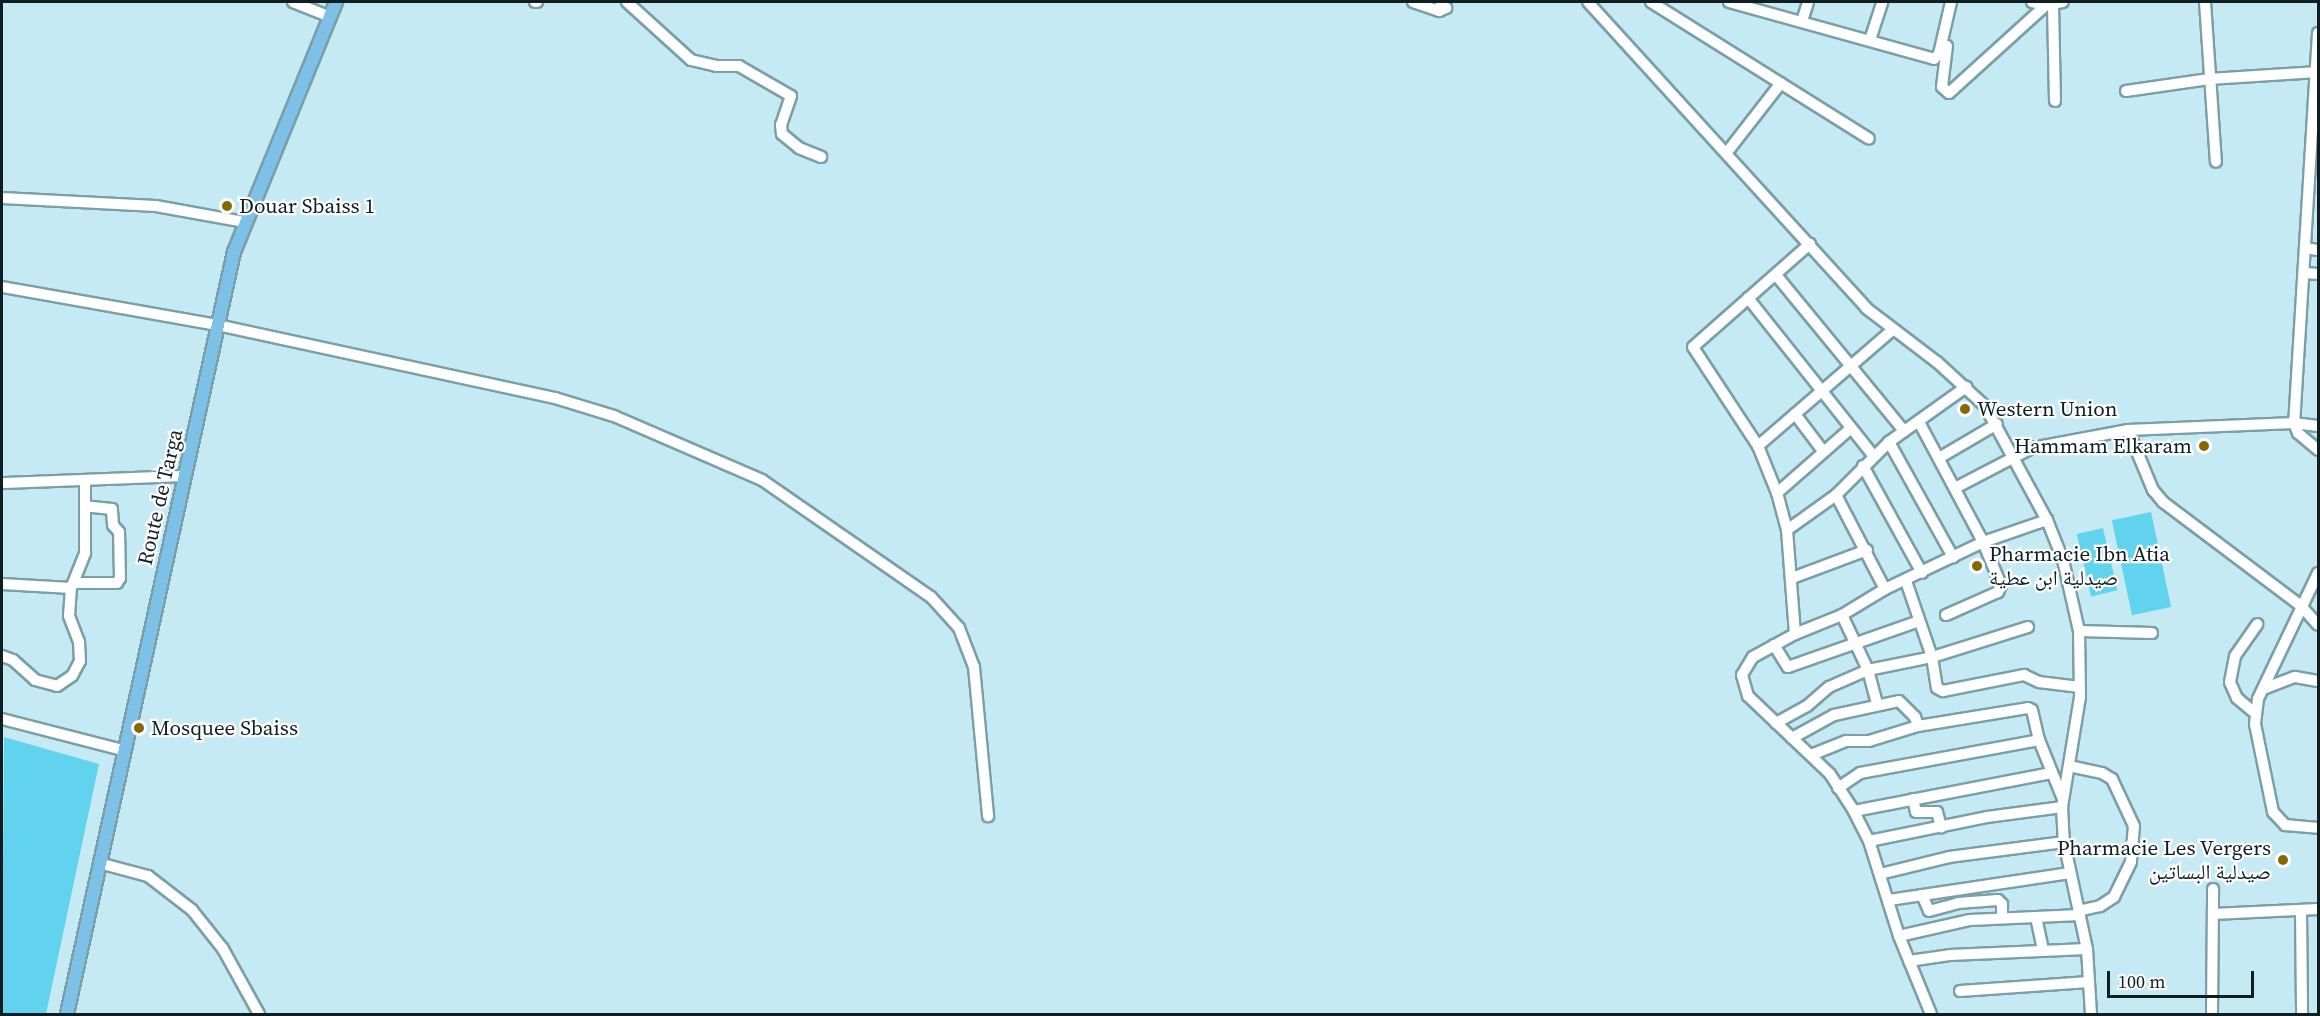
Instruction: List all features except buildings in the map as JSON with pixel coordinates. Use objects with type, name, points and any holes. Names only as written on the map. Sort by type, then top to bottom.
[{"type":"main road","name":"Route de Targa","points":[[69,1014],[123,750],[218,325],[244,222],[336,2]]},
{"type":"street","points":[[293,2],[330,17]]},
{"type":"street","points":[[627,2],[644,6],[672,46],[691,60],[716,66],[739,66],[791,96],[781,125],[783,134],[800,148],[821,157]]},
{"type":"street","points":[[1413,2],[1438,11],[1446,8],[1440,2]]},
{"type":"street","points":[[1588,2],[1656,79],[1728,151],[1891,330],[1966,387],[1997,424],[2047,520],[2062,560],[2079,631],[2080,687],[2063,803],[2064,842],[2086,949],[2091,1014]]},
{"type":"street","points":[[1651,2],[1869,140]]},
{"type":"street","points":[[1731,2],[1936,58],[1953,2]]},
{"type":"street","points":[[1802,21],[1808,2]]},
{"type":"street","points":[[1870,40],[1882,2]]},
{"type":"street","points":[[1953,2],[1942,87],[1949,93],[2054,4]]},
{"type":"street","points":[[2032,2],[2054,4]]},
{"type":"street","points":[[2205,2],[2216,162]]},
{"type":"street","points":[[2054,4],[2055,101]]},
{"type":"street","points":[[2319,33],[2315,148],[2307,220],[2294,423],[2298,433],[2319,450]]},
{"type":"street","points":[[2126,91],[2210,79],[2317,72]]},
{"type":"street","points":[[1728,151],[1781,83]]},
{"type":"street","points":[[2,198],[156,206],[244,222]]},
{"type":"street","points":[[2307,220],[2319,221]]},
{"type":"street","points":[[1796,634],[1787,530],[1777,493],[1758,446],[1693,350],[1695,344],[1810,243]]},
{"type":"street","points":[[2305,248],[2319,249]]},
{"type":"street","points":[[2304,273],[2319,274]]},
{"type":"street","points":[[1776,275],[1904,431]]},
{"type":"street","points":[[2,287],[218,325],[555,398],[614,416],[726,462],[798,502],[932,597],[959,628],[974,667],[988,816]]},
{"type":"street","points":[[1748,298],[1873,455]]},
{"type":"street","points":[[1758,446],[1851,368],[1891,330]]},
{"type":"street","points":[[1787,530],[1836,495],[1873,455],[1889,442],[1966,387]]},
{"type":"street","points":[[1795,414],[1823,452]]},
{"type":"street","points":[[1919,422],[1983,542],[2001,589],[1946,615]]},
{"type":"street","points":[[1955,488],[2013,455],[2128,430],[2294,423],[2319,426]]},
{"type":"street","points":[[1939,458],[1997,424]]},
{"type":"street","points":[[1777,493],[1850,429]]},
{"type":"street","points":[[2128,430],[2153,490],[2163,502],[2301,606],[2319,625]]},
{"type":"street","points":[[1889,442],[1953,557]]},
{"type":"street","points":[[1863,466],[1922,573]]},
{"type":"street","points":[[2,483],[185,476]]},
{"type":"street","points":[[2,656],[14,660],[25,673],[45,686],[64,684],[80,661],[81,651],[69,616],[74,585],[85,553],[85,480]]},
{"type":"street","points":[[1836,495],[1867,550],[1885,589]]},
{"type":"street","points":[[2,584],[117,583],[120,578],[119,532],[113,525],[112,509],[85,506]]},
{"type":"street","points":[[1931,1014],[1899,936],[1869,841],[1854,811],[1839,788],[1811,754],[1748,696],[1742,675],[1753,657],[1774,645],[1842,615],[1885,589],[1906,581],[1983,542],[2047,520]]},
{"type":"street","points":[[1792,578],[1867,550]]},
{"type":"street","points":[[2319,573],[2301,606],[2263,689],[2256,714],[2273,812],[2285,825],[2319,828]]},
{"type":"street","points":[[1906,581],[1932,657],[1937,688],[1943,692],[2024,675],[2039,682],[2080,687]]},
{"type":"street","points":[[1842,615],[1868,670],[1877,703]]},
{"type":"street","points":[[1774,645],[1788,667],[1919,621]]},
{"type":"street","points":[[2256,714],[2232,691],[2230,682],[2235,656],[2257,624]]},
{"type":"street","points":[[1776,723],[1807,706],[1829,687],[1868,670],[1932,657],[2028,627]]},
{"type":"street","points":[[2079,631],[2152,633]]},
{"type":"street","points":[[2263,689],[2295,677],[2319,681]]},
{"type":"street","points":[[1792,738],[1834,716],[1877,703],[1903,702],[1917,726]]},
{"type":"street","points":[[1811,754],[1846,741],[1869,741],[1917,726],[2028,708],[2034,716],[2039,740],[2063,803]]},
{"type":"street","points":[[2,719],[123,750]]},
{"type":"street","points":[[1839,788],[1860,773],[2039,740]]},
{"type":"street","points":[[1899,936],[1949,923],[2080,913],[2100,906],[2114,897],[2131,862],[2134,826],[2112,779],[2102,772],[2069,766]]},
{"type":"street","points":[[1854,811],[2051,773]]},
{"type":"street","points":[[1913,799],[1916,812],[1937,812],[1941,827]]},
{"type":"street","points":[[1869,841],[2063,803]]},
{"type":"street","points":[[1880,874],[1949,857],[2064,842]]},
{"type":"street","points":[[99,862],[148,876],[165,886],[192,910],[223,949],[259,1014]]},
{"type":"street","points":[[1889,900],[2070,873]]},
{"type":"street","points":[[2212,1014],[2213,889]]},
{"type":"street","points":[[1922,895],[1926,909],[1932,911],[1958,903],[1998,900],[2002,904],[2002,918]]},
{"type":"street","points":[[2213,914],[2319,909]]},
{"type":"street","points":[[2301,911],[2302,1014]]},
{"type":"street","points":[[2036,917],[2043,950]]},
{"type":"street","points":[[1910,961],[1950,955],[2086,949]]},
{"type":"street","points":[[1960,991],[2089,982]]},
{"type":"shaded area","points":[[2151,512],[2171,607],[2132,615],[2112,520]]},
{"type":"shaded area","points":[[2103,528],[2117,590],[2091,596],[2077,534]]},
{"type":"shaded area","points":[[4,737],[99,764],[46,1014],[2,1014]]},
{"type":"place","name":"Douar Sbaiss 1","points":[[227,206]]},
{"type":"place","name":"Western Union","points":[[1965,409]]},
{"type":"place","name":"Hammam Elkaram","points":[[2204,446]]},
{"type":"place","name":"Pharmacie Ibn Atia صيدلية ابن عطية","points":[[1977,566]]},
{"type":"place","name":"Mosquee Sbaiss","points":[[139,728]]},
{"type":"place","name":"Pharmacie Les Vergers صيدلية البساتين","points":[[2283,860]]}]
